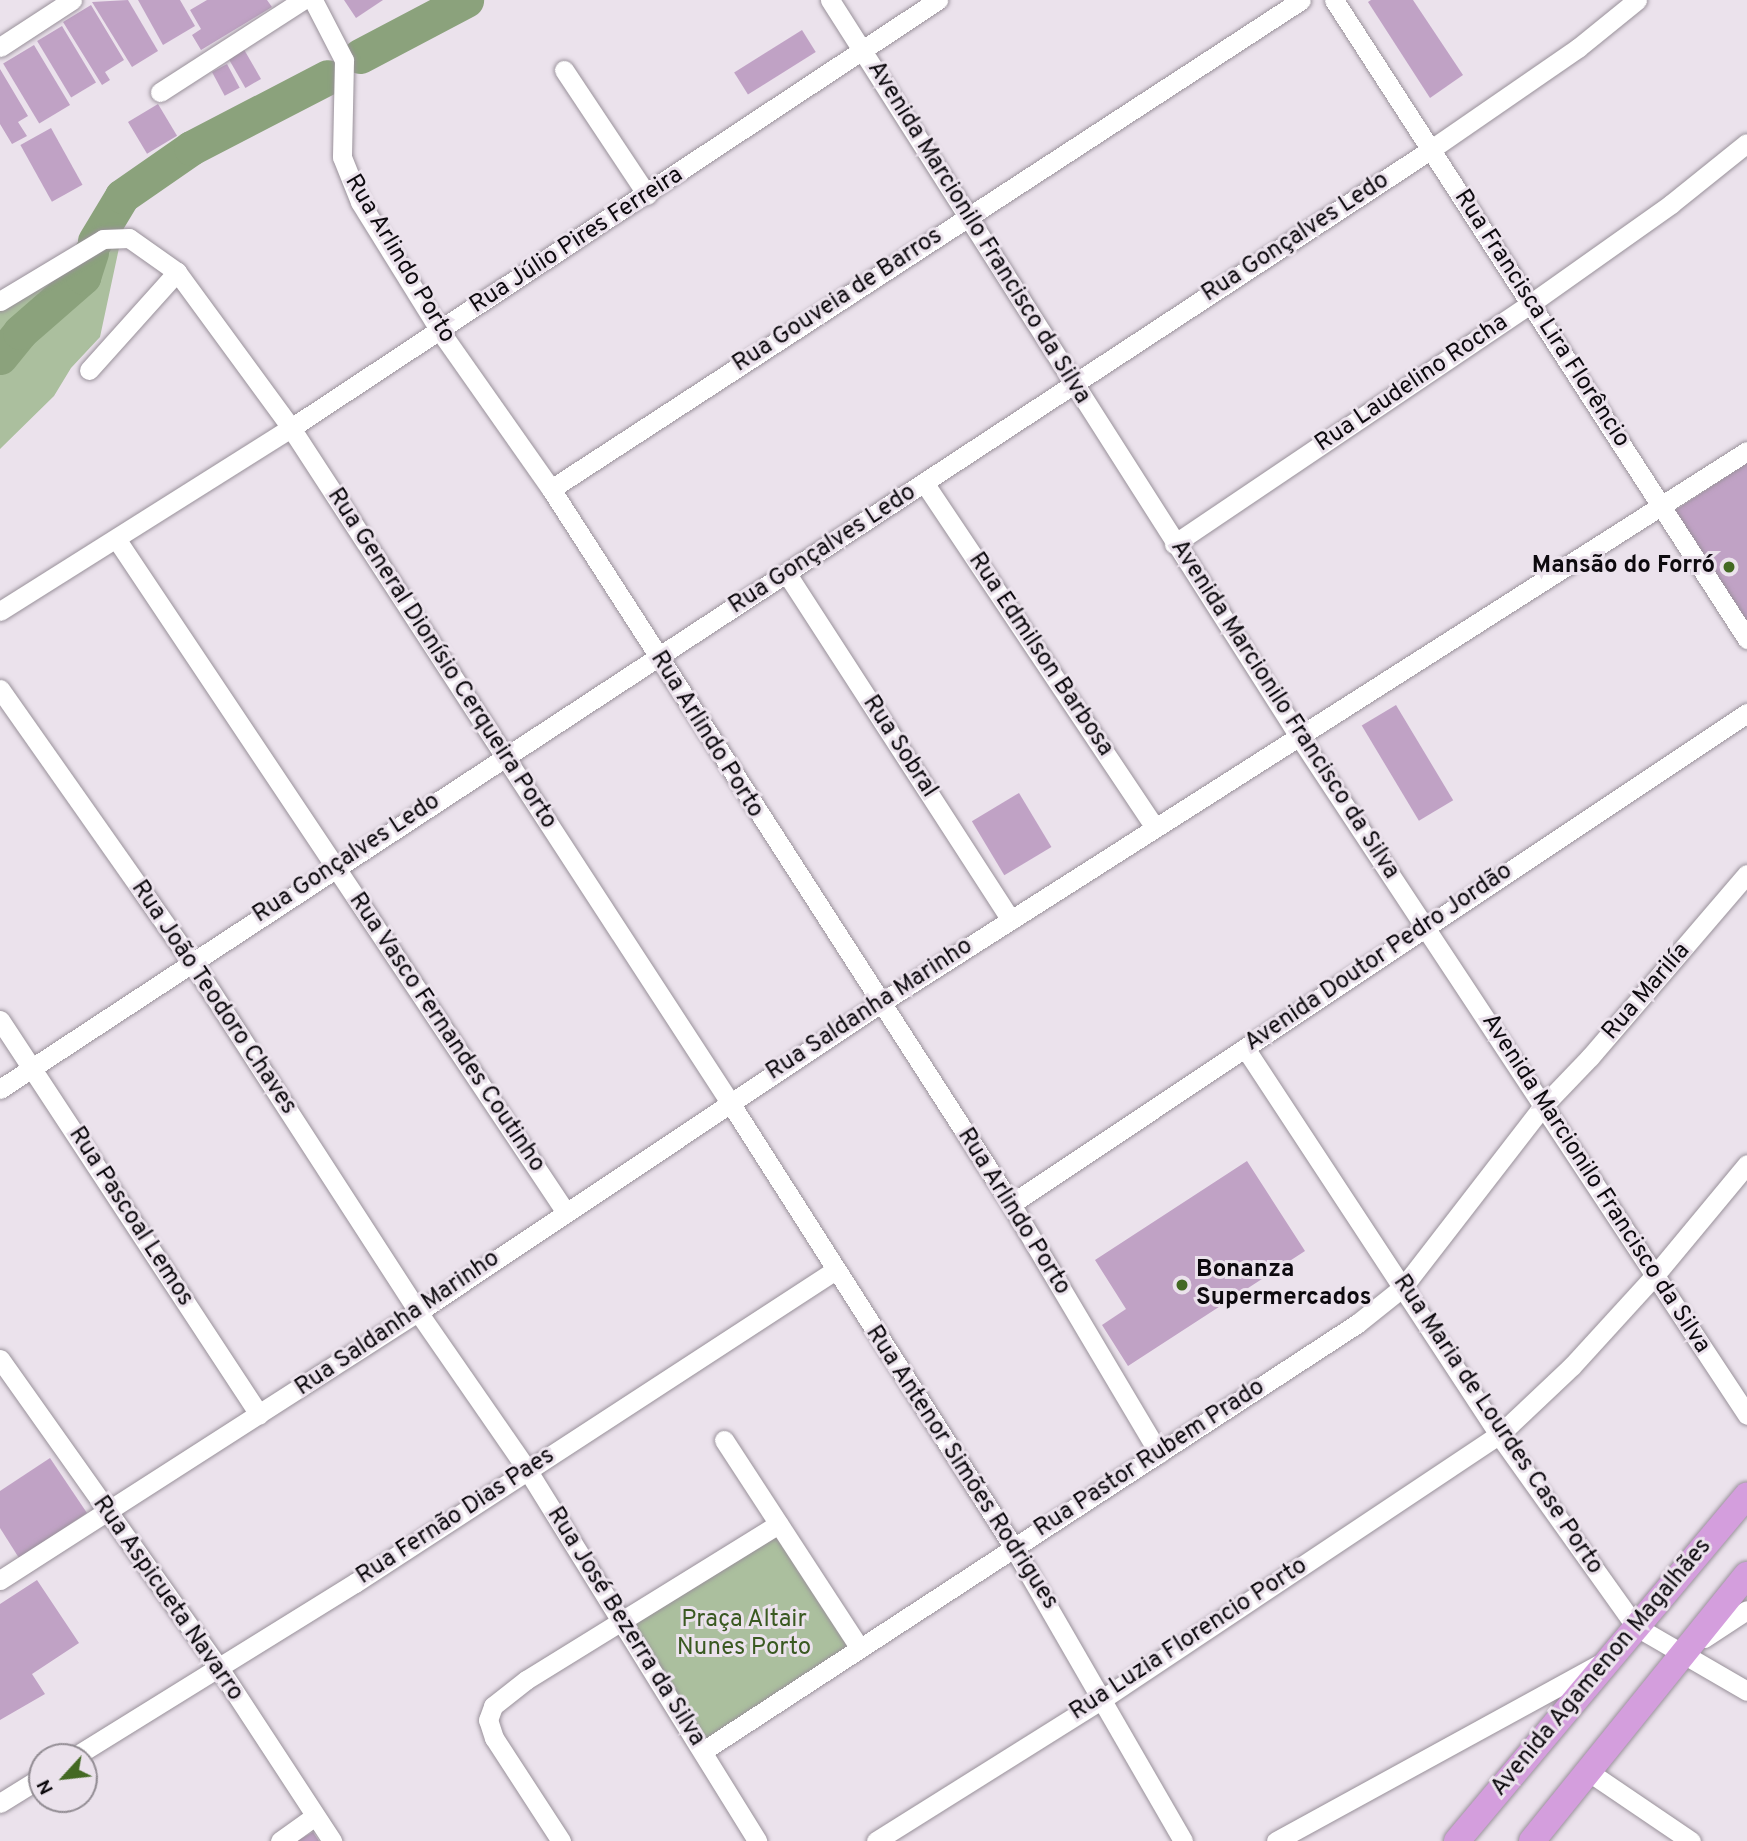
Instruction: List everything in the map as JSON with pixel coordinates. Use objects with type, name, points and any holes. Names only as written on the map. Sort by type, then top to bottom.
[{"type":"main road","name":"Avenida Agamenon Magalhães","points":[[1457,1841],[1747,1495]]},
{"type":"main road","name":"Avenida Agamenon Magalhães","points":[[1532,1841],[1682,1651],[1747,1575]]},
{"type":"street","points":[[0,47],[72,0]]},
{"type":"street","points":[[160,92],[303,0]]},
{"type":"street","name":"Rua Arlindo Porto","points":[[313,0],[344,60],[342,157],[348,178],[439,331],[551,489],[879,1004],[1011,1203],[1159,1453]]},
{"type":"street","name":"Avenida Marcionilo Francisco da Silva","points":[[830,0],[1174,544],[1747,1415]]},
{"type":"street","name":"Rua Júlio Pires Ferreira","points":[[0,611],[117,540],[291,428],[938,0]]},
{"type":"street","name":"Rua Gouveia de Barros","points":[[551,489],[1301,0]]},
{"type":"street","name":"Rua Francisca Lira Florêncio","points":[[1334,0],[1664,506],[1747,639]]},
{"type":"street","name":"Rua Gonçalves Ledo","points":[[0,1088],[334,865],[925,484],[1430,150],[1578,48],[1637,0]]},
{"type":"street","points":[[565,70],[647,195]]},
{"type":"street","name":"Rua Laudelino Rocha","points":[[1174,544],[1530,304],[1671,204],[1747,143]]},
{"type":"street","name":"Rua General Dionísio Cerqueira Porto","points":[[0,301],[103,239],[129,239],[177,272],[291,428],[729,1101]]},
{"type":"street","points":[[89,370],[177,272]]},
{"type":"street","name":"Rua Saldanha Marinho","points":[[0,1580],[107,1514],[418,1312],[729,1101],[879,1004],[1747,451]]},
{"type":"street","name":"Rua Edmilson Barbosa","points":[[925,484],[1155,827]]},
{"type":"street","name":"Rua Vasco Fernandes Coutinho","points":[[117,540],[565,1211]]},
{"type":"street","name":"Rua Sobral","points":[[787,574],[1011,920]]},
{"type":"street","name":"Rua João Teodoro Chaves","points":[[0,689],[192,962],[418,1312]]},
{"type":"street","name":"Avenida Doutor Pedro Jordão","points":[[1011,1203],[1747,713]]},
{"type":"street","name":"Rua Marilía","points":[[1542,1107],[1599,1048],[1747,874]]},
{"type":"street","name":"Rua Pascoal Lemos","points":[[0,1020],[259,1415]]},
{"type":"street","name":"Rua Maria de Lourdes Case Porto","points":[[1245,1048],[1499,1435],[1635,1626]]},
{"type":"street","name":"Rua Antenor Simões Rodrigues","points":[[729,1101],[834,1271],[1014,1548],[1104,1698],[1184,1841]]},
{"type":"street","name":"Rua Pastor Rubem Prado","points":[[703,1751],[1358,1322],[1403,1287],[1542,1107]]},
{"type":"street","name":"Rua Luzia Florencio Porto","points":[[876,1841],[1104,1698],[1499,1435],[1655,1275],[1747,1164]]},
{"type":"street","name":"Rua Fernão Dias Paes","points":[[97,1743],[528,1471],[834,1271]]},
{"type":"street","name":"Rua José Bezerra da Silva","points":[[418,1312],[528,1471],[757,1841]]},
{"type":"street","name":"Rua Aspicueta Navarro","points":[[0,1359],[107,1514],[219,1668],[332,1841]]},
{"type":"street","points":[[724,1440],[859,1647]]},
{"type":"street","points":[[561,1841],[506,1760],[488,1720],[493,1706],[526,1680],[623,1624],[779,1524]]},
{"type":"street","points":[[1682,1651],[1747,1610]]},
{"type":"street","points":[[1635,1626],[1747,1691]]},
{"type":"street","points":[[1276,1841],[1611,1657]]},
{"type":"street","points":[[1588,1772],[1691,1841]]},
{"type":"street","points":[[0,1803],[28,1786]]},
{"type":"street","points":[[280,1841],[315,1816]]},
{"type":"green space","points":[[119,248],[100,337],[71,368],[54,396],[0,449],[0,295],[73,250]]},
{"type":"green space","name":"Praça Altair Nunes Porto","points":[[779,1524],[859,1647],[704,1748],[624,1625]]},
{"type":"building","points":[[128,0],[158,51],[132,67],[92,2]]},
{"type":"building","points":[[138,0],[180,0],[195,26],[163,45]]},
{"type":"building","points":[[207,0],[267,0],[272,7],[201,50],[192,35],[201,29],[190,10]]},
{"type":"building","points":[[344,0],[383,0],[356,18]]},
{"type":"building","points":[[1413,0],[1463,75],[1430,98],[1368,2]]},
{"type":"building","points":[[91,5],[124,60],[105,72],[110,80],[102,85],[63,22]]},
{"type":"building","points":[[62,26],[96,83],[71,98],[37,41]]},
{"type":"building","points":[[802,30],[816,52],[748,94],[734,72]]},
{"type":"building","points":[[34,45],[70,105],[39,124],[3,64]]},
{"type":"building","points":[[242,46],[261,79],[245,88],[226,55]]},
{"type":"building","points":[[227,64],[240,88],[225,96],[212,72]]},
{"type":"building","points":[[0,69],[28,116],[18,122],[27,136],[12,144],[0,124]]},
{"type":"building","points":[[158,104],[177,136],[147,154],[128,122]]},
{"type":"building","points":[[51,128],[83,185],[52,202],[20,145]]},
{"type":"building","name":"Mansão do Forró","points":[[1747,463],[1747,623],[1674,511]]},
{"type":"building","points":[[1396,705],[1453,800],[1419,821],[1362,726]]},
{"type":"building","points":[[1019,793],[1051,847],[1004,875],[972,821]]},
{"type":"building","name":"Bonanza Supermercados","points":[[1247,1161],[1305,1251],[1128,1366],[1102,1325],[1126,1309],[1095,1260]]},
{"type":"building","points":[[50,1458],[87,1513],[19,1558],[0,1528],[0,1491]]},
{"type":"building","points":[[37,1580],[79,1643],[32,1674],[45,1694],[0,1720],[0,1604]]},
{"type":"building","points":[[313,1832],[319,1841],[297,1841]]},
{"type":"waterway","points":[[360,56],[466,0]]},
{"type":"waterway","points":[[95,241],[122,196],[191,148],[328,77]]},
{"type":"waterway","points":[[0,357],[20,332],[83,277],[91,252]]},
{"type":"place","name":"Mansão do Forró","points":[[1729,567]]},
{"type":"place","name":"Bonanza Supermercados","points":[[1182,1285]]}]
